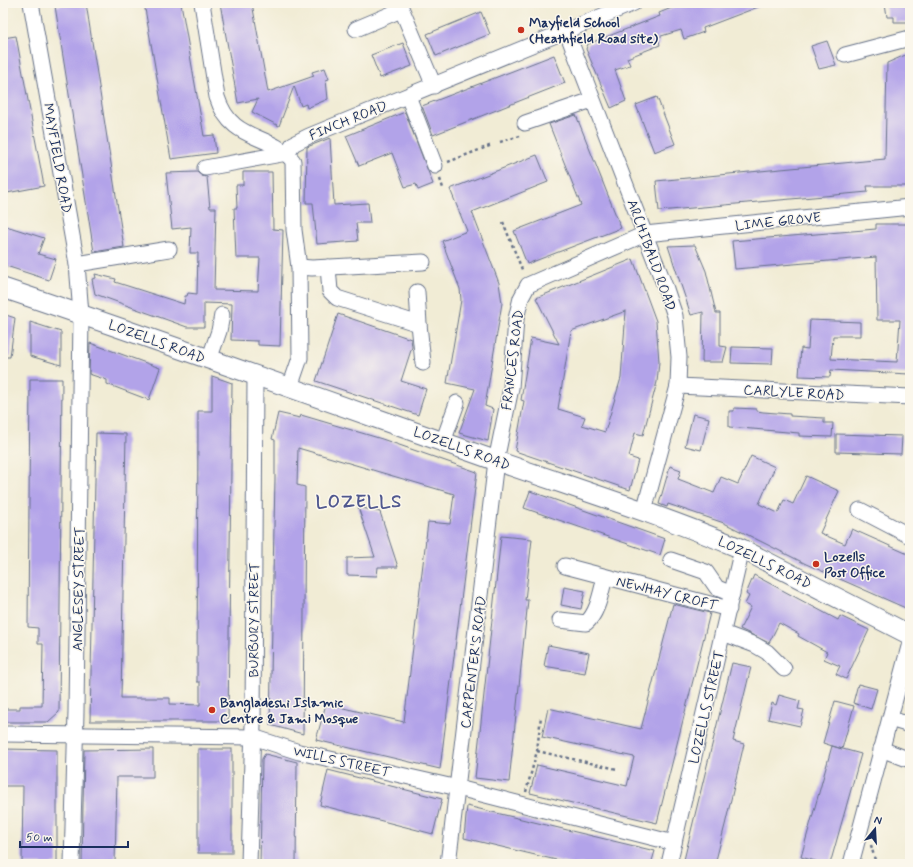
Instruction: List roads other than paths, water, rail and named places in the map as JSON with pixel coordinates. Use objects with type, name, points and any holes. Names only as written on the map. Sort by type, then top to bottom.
[{"type":"main road","name":"LOZELLS ROAD","points":[[3,288],[255,376],[290,386],[496,461],[644,511],[742,549],[910,635]]},
{"type":"street","name":"MAYFIELD ROAD","points":[[31,3],[77,264],[81,314]]},
{"type":"street","points":[[202,3],[217,97],[221,111],[230,122],[250,136],[287,153],[293,161],[294,230],[299,266],[300,358],[290,386]]},
{"type":"street","name":"FINCH ROAD","points":[[287,153],[293,144],[309,136],[634,3]]},
{"type":"street","points":[[356,29],[400,7],[434,86]]},
{"type":"street","name":"ARCHIBALD ROAD","points":[[566,30],[675,316],[679,357],[678,386],[644,511]]},
{"type":"street","points":[[845,56],[910,38]]},
{"type":"street","points":[[408,96],[435,166]]},
{"type":"street","points":[[525,123],[592,100]]},
{"type":"street","points":[[205,168],[287,153]]},
{"type":"street","name":"LIME GROVE","points":[[645,234],[910,208]]},
{"type":"street","name":"FRANCES ROAD","points":[[496,461],[511,388],[516,319],[520,298],[528,286],[645,234]]},
{"type":"street","points":[[77,264],[169,249]]},
{"type":"street","points":[[299,266],[328,267],[423,262]]},
{"type":"street","points":[[328,267],[330,291],[337,298],[419,324]]},
{"type":"street","points":[[417,292],[423,363]]},
{"type":"street","name":"ANGLESEY STREET","points":[[72,864],[76,734],[81,314]]},
{"type":"street","points":[[209,360],[219,331],[222,315]]},
{"type":"street","name":"BURBURY STREET","points":[[250,864],[253,737],[255,376]]},
{"type":"street","name":"CARLYLE ROAD","points":[[678,386],[910,397]]},
{"type":"street","points":[[443,442],[457,403]]},
{"type":"street","name":"CARPENTER'S ROAD","points":[[448,864],[496,461]]},
{"type":"street","points":[[860,510],[910,536]]},
{"type":"street","name":"LOZELLS STREET","points":[[669,864],[742,549]]},
{"type":"street","points":[[671,560],[706,572],[717,588],[730,601]]},
{"type":"street","name":"NEWHAY CROFT","points":[[565,566],[605,577],[730,601]]},
{"type":"street","name":"NEWHAY CROFT","points":[[560,620],[586,623],[595,612],[605,577]]},
{"type":"street","points":[[723,633],[755,645],[767,652],[784,669]]},
{"type":"street","points":[[851,864],[910,643]]},
{"type":"street","points":[[890,719],[910,725]]},
{"type":"street","name":"WILLS STREET","points":[[3,734],[253,737],[299,752],[458,788],[674,843]]},
{"type":"street","points":[[881,750],[910,760]]},
{"type":"place","name":"Mayfield School (Heathfield Road site)","points":[[521,30]]},
{"type":"place","name":"Lozells Post Office","points":[[816,564]]},
{"type":"place","name":"Bangladeshi Islamic Centre & Jami Mosque","points":[[212,710]]},
{"type":"district","name":"LOZELLS","points":[[359,501]]}]
